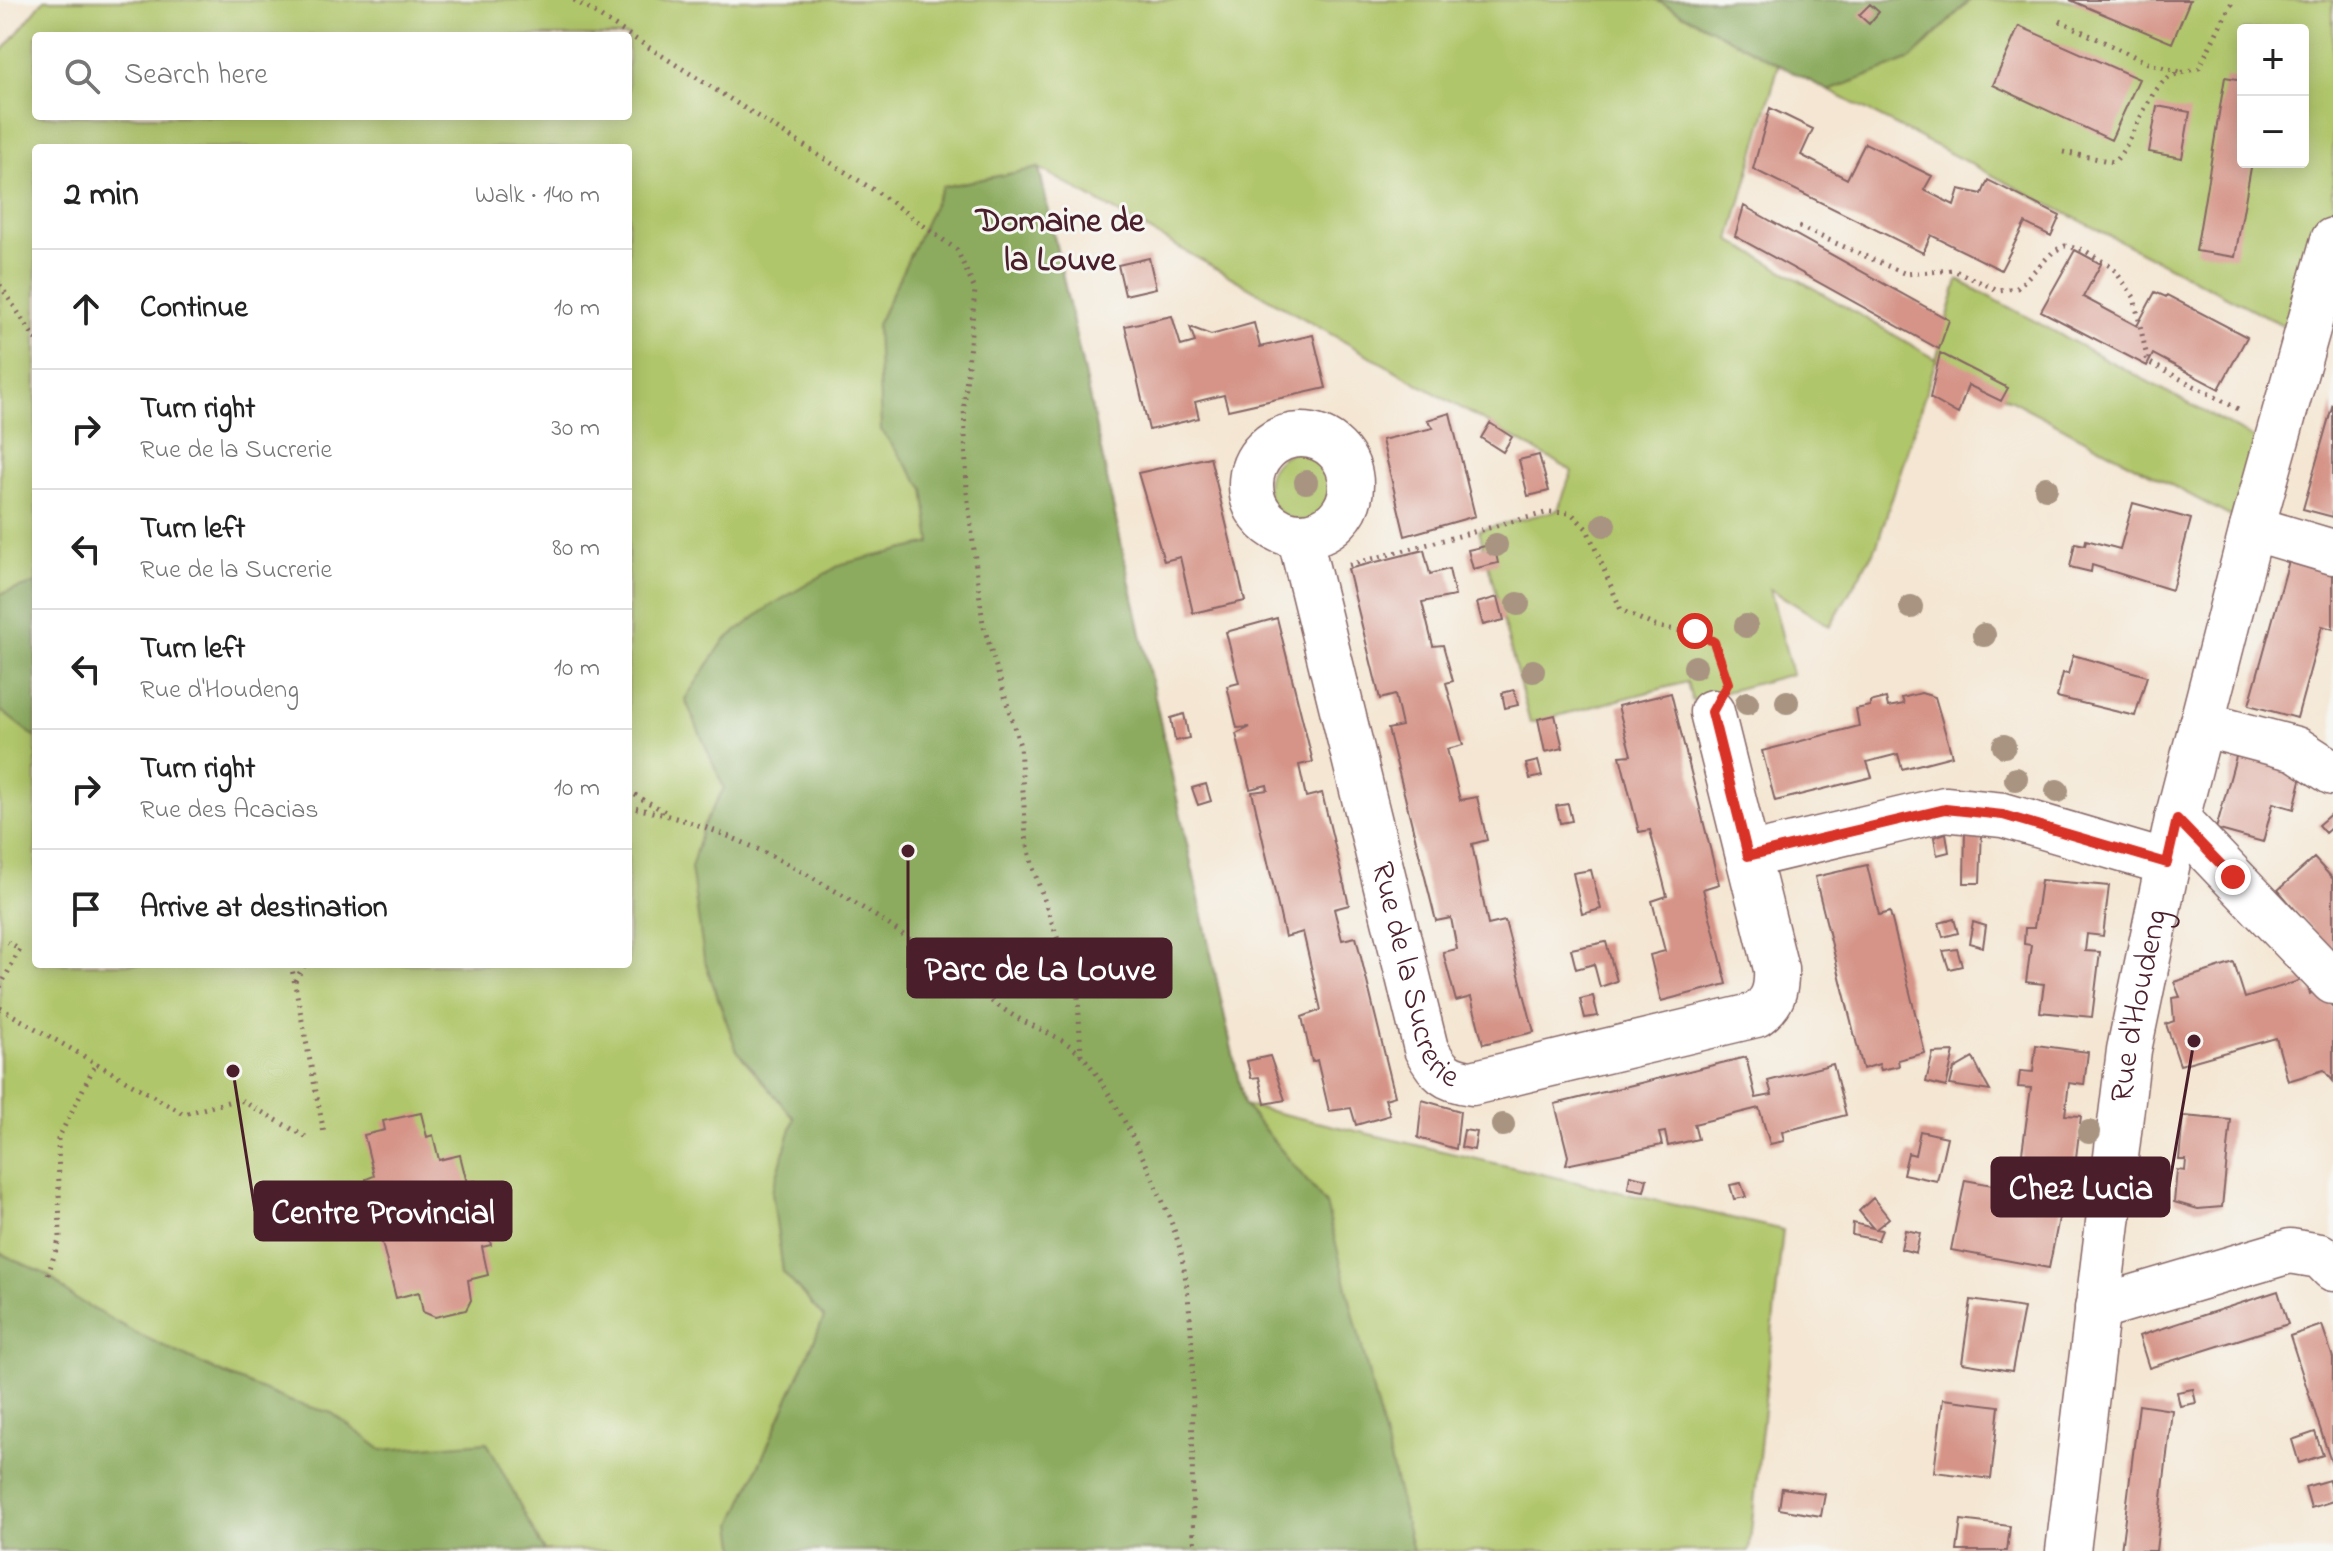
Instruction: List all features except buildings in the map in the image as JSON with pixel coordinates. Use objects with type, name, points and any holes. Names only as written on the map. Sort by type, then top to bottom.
[{"type":"street","name":"Rue d'Houdeng","points":[[2068,1551],[2129,1050],[2177,819],[2252,528],[2279,430],[2319,341],[2333,240]]},
{"type":"street","points":[[2252,528],[2333,552]]},
{"type":"street","name":"Rue de la Sucrerie","points":[[1304,555],[1426,1049],[1437,1069],[1449,1081],[1472,1083],[1762,1011],[1777,988],[1776,969],[1712,712]]},
{"type":"street","points":[[2201,724],[2296,749],[2333,773]]},
{"type":"street","points":[[1748,856],[1945,809],[2003,815],[2167,863]]},
{"type":"street","points":[[2177,819],[2333,982]]},
{"type":"street","points":[[2097,1308],[2290,1251],[2320,1256],[2333,1269]]},
{"type":"path","points":[[574,0],[624,32]]},
{"type":"path","points":[[2063,152],[2114,162],[2126,150],[2155,94],[2167,78],[2199,68],[2233,0]]},
{"type":"path","points":[[2060,21],[2150,64],[2184,73]]},
{"type":"path","points":[[632,37],[880,194],[957,250],[975,290],[964,407],[967,493],[983,624],[1020,746],[1026,837],[1033,868],[1054,920],[1078,997],[1081,1055]]},
{"type":"path","points":[[1799,227],[1906,274],[1953,270],[1998,290],[2017,288],[2054,251],[2065,246],[2084,250],[2113,268],[2134,297],[2148,362],[2279,430]]},
{"type":"path","points":[[0,285],[32,334]]},
{"type":"path","points":[[1304,555],[1549,512],[1571,513],[1587,529],[1621,610],[1637,620],[1695,631],[1714,642],[1728,683],[1712,712]]},
{"type":"path","points":[[632,793],[678,819]]},
{"type":"path","points":[[632,808],[678,819],[771,854],[886,923],[1016,1017],[1043,1028],[1081,1055],[1112,1097],[1179,1246],[1188,1298],[1195,1551]]},
{"type":"path","points":[[0,987],[20,949],[8,942]]},
{"type":"path","points":[[292,968],[324,1133]]},
{"type":"path","points":[[294,982],[303,968]]},
{"type":"path","points":[[0,1008],[184,1114],[239,1099],[306,1137]]},
{"type":"path","points":[[48,1275],[60,1237],[58,1139],[96,1063]]},
{"type":"green space","points":[[44,0],[1656,0],[1779,64],[1730,240],[1936,359],[1958,280],[2274,449],[2252,528],[1936,360],[1877,545],[1830,626],[1770,589],[1792,674],[1692,701],[1687,682],[1530,723],[1479,530],[1558,510],[1572,471],[1039,168],[1244,1105],[1783,1230],[1749,1551],[0,1551],[0,54]]},
{"type":"green space","points":[[1656,0],[1970,0],[1911,59],[1829,91]]},
{"type":"green space","points":[[1970,0],[2333,0],[2333,240],[2306,337],[1829,91],[1911,59]]},
{"type":"green space","points":[[1039,168],[1244,1105],[1326,1204],[1413,1551],[737,1551],[733,1524],[824,1318],[783,1272],[772,1192],[794,1118],[737,1051],[704,959],[691,868],[703,826],[724,788],[685,699],[724,641],[770,606],[842,564],[931,543],[924,489],[881,430],[877,325],[942,187]]},
{"type":"green space","points":[[1302,451],[1327,461],[1337,486],[1327,511],[1302,521],[1277,511],[1267,486],[1277,461]]},
{"type":"green space","points":[[32,584],[32,735],[0,710],[0,594]]},
{"type":"green space","points":[[0,1253],[48,1275],[74,1298],[136,1333],[292,1402],[332,1413],[382,1450],[487,1442],[544,1551],[0,1551]]},
{"type":"place","name":"Parc de La Louve","points":[[908,851]]},
{"type":"place","name":"Chez Lucia","points":[[2194,1041]]},
{"type":"place","name":"Centre Provincial","points":[[233,1071]]},
{"type":"district","name":"Domaine de la Louve","points":[[1060,242]]},
{"type":"route","points":[[1695,631],[1714,642],[1728,683],[1712,712],[1748,856],[1945,809],[2003,815],[2167,863],[2177,819],[2233,877]]}]
